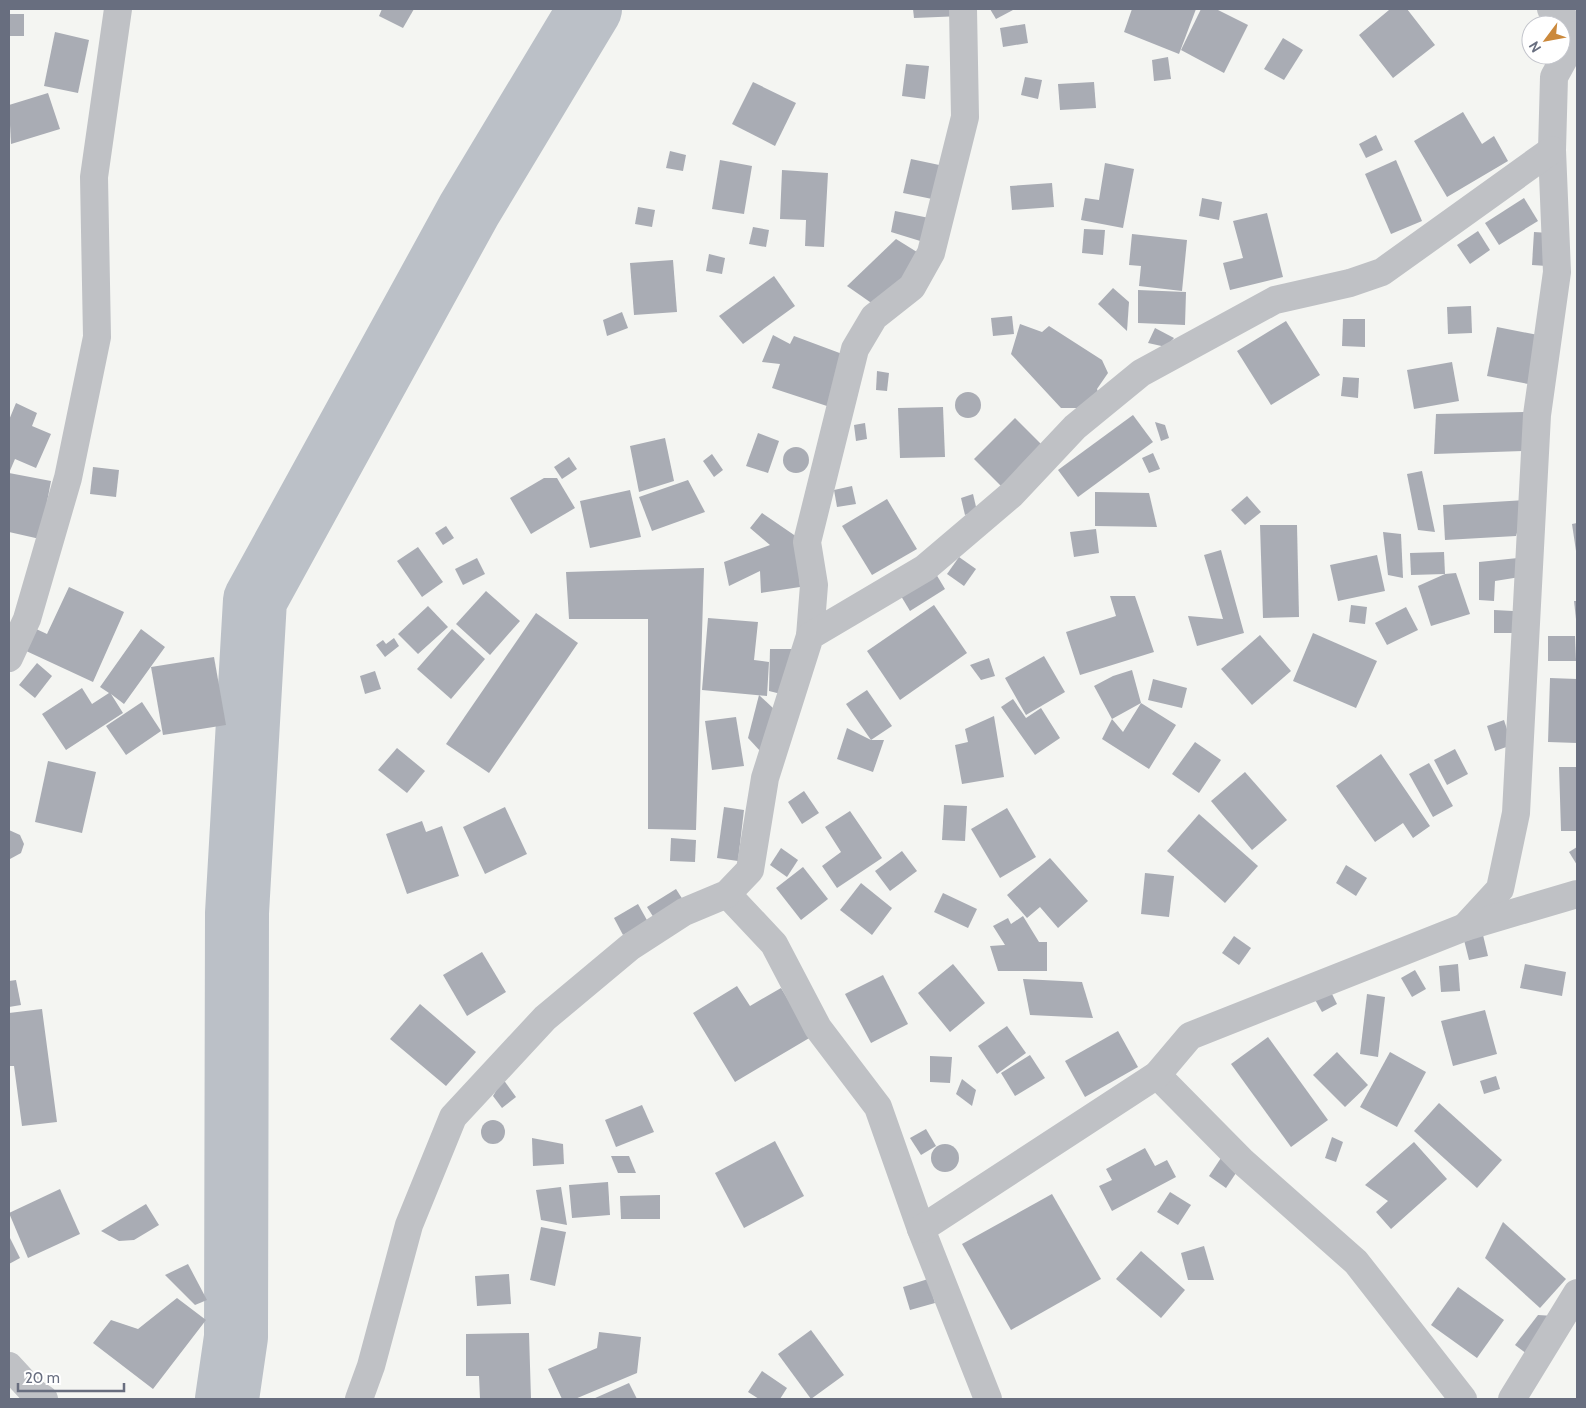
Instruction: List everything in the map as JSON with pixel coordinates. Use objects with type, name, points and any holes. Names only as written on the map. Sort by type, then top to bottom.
[{"type":"street","points":[[9,655],[27,619],[68,478],[97,337],[94,177],[118,9]]},
{"type":"street","points":[[360,1399],[371,1366],[409,1226],[454,1118],[545,1018],[630,947],[684,912],[727,894],[750,870],[765,778],[810,636],[814,585],[807,542],[855,349],[874,317],[912,287],[930,253],[965,117],[963,9]]},
{"type":"street","points":[[1551,9],[1577,29]]},
{"type":"street","points":[[1466,926],[1500,889],[1516,814],[1537,415],[1567,273],[1552,150],[1554,77],[1577,35]]},
{"type":"street","points":[[810,636],[925,568],[1012,494],[1075,427],[1140,373],[1275,300],[1350,283],[1382,272],[1552,150]]},
{"type":"street","points":[[727,894],[774,944],[818,1028],[878,1107],[921,1229],[988,1399]]},
{"type":"street","points":[[921,1229],[1157,1075],[1190,1036],[1466,926],[1577,894]]},
{"type":"street","points":[[1157,1075],[1243,1162],[1356,1262],[1463,1399]]},
{"type":"street","points":[[1512,1399],[1577,1293]]},
{"type":"street","points":[[9,1366],[33,1392],[44,1399]]},
{"type":"building","points":[[382,9],[414,9],[403,28],[379,16]]},
{"type":"building","points":[[913,9],[962,9],[962,16],[914,18]]},
{"type":"building","points":[[990,9],[1012,9],[1013,10],[996,19]]},
{"type":"building","points":[[1132,9],[1196,9],[1179,54],[1124,32]]},
{"type":"building","points":[[1201,9],[1216,9],[1248,25],[1224,73],[1181,50]]},
{"type":"building","points":[[1388,9],[1407,9],[1435,45],[1393,78],[1359,35]]},
{"type":"building","points":[[9,14],[24,14],[24,36],[9,36]]},
{"type":"building","points":[[1025,24],[1028,43],[1003,47],[1000,28]]},
{"type":"building","points":[[55,32],[89,40],[78,93],[44,86]]},
{"type":"building","points":[[1283,38],[1303,50],[1284,80],[1264,69]]},
{"type":"building","points":[[1168,57],[1171,79],[1154,81],[1152,60]]},
{"type":"building","points":[[906,64],[929,66],[925,99],[902,96]]},
{"type":"building","points":[[1025,77],[1042,80],[1038,99],[1021,95]]},
{"type":"building","points":[[753,82],[796,103],[775,146],[732,124]]},
{"type":"building","points":[[1094,82],[1096,108],[1060,110],[1058,84]]},
{"type":"building","points":[[48,93],[60,129],[11,144],[9,105]]},
{"type":"building","points":[[1463,112],[1482,144],[1494,136],[1508,161],[1447,197],[1414,141]]},
{"type":"building","points":[[1376,135],[1383,150],[1366,158],[1359,144]]},
{"type":"building","points":[[670,151],[686,155],[683,171],[666,168]]},
{"type":"building","points":[[911,159],[944,166],[937,200],[903,193]]},
{"type":"building","points":[[720,160],[752,166],[744,214],[712,209]]},
{"type":"building","points":[[1396,160],[1422,221],[1391,234],[1365,174]]},
{"type":"building","points":[[1105,163],[1134,169],[1123,228],[1081,220],[1085,198],[1099,200]]},
{"type":"building","points":[[782,170],[828,173],[824,247],[805,246],[806,220],[780,219]]},
{"type":"building","points":[[1052,183],[1054,207],[1012,210],[1010,186]]},
{"type":"building","points":[[1202,198],[1222,202],[1219,220],[1199,216]]},
{"type":"building","points":[[1524,198],[1538,221],[1499,245],[1485,223]]},
{"type":"building","points":[[638,207],[655,210],[652,227],[635,224]]},
{"type":"building","points":[[895,211],[934,219],[930,244],[891,232]]},
{"type":"building","points":[[1267,213],[1283,277],[1230,290],[1223,263],[1243,258],[1233,221]]},
{"type":"building","points":[[753,227],[769,230],[766,247],[749,244]]},
{"type":"building","points":[[1084,229],[1105,230],[1103,255],[1082,253]]},
{"type":"building","points":[[1478,231],[1490,250],[1470,264],[1457,245]]},
{"type":"building","points":[[1534,232],[1549,233],[1547,266],[1532,265]]},
{"type":"building","points":[[1132,234],[1187,240],[1182,291],[1139,286],[1141,266],[1129,265]]},
{"type":"building","points":[[896,239],[925,257],[880,309],[847,286]]},
{"type":"building","points":[[709,254],[725,258],[722,274],[706,271]]},
{"type":"building","points":[[673,260],[677,312],[634,315],[630,263]]},
{"type":"building","points":[[774,276],[795,306],[743,344],[719,316]]},
{"type":"building","points":[[1113,288],[1129,302],[1127,331],[1098,304]]},
{"type":"building","points":[[1138,290],[1186,292],[1185,325],[1138,323]]},
{"type":"building","points":[[1471,306],[1472,333],[1448,334],[1447,307]]},
{"type":"building","points":[[622,312],[628,328],[607,336],[603,320]]},
{"type":"building","points":[[1012,316],[1014,334],[993,336],[991,318]]},
{"type":"building","points":[[1343,319],[1365,319],[1365,347],[1342,346]]},
{"type":"building","points":[[1286,321],[1320,375],[1271,405],[1237,351]]},
{"type":"building","points":[[1020,324],[1042,332],[1049,326],[1102,360],[1108,373],[1097,389],[1099,395],[1077,408],[1061,408],[1011,354]]},
{"type":"building","points":[[1497,327],[1538,335],[1528,384],[1487,376]]},
{"type":"building","points":[[1155,328],[1174,338],[1166,347],[1148,343]]},
{"type":"building","points":[[773,335],[790,344],[794,336],[845,355],[830,407],[772,388],[780,364],[762,362]]},
{"type":"building","points":[[1452,362],[1459,401],[1414,409],[1407,370]]},
{"type":"building","points":[[877,371],[889,373],[887,391],[876,390]]},
{"type":"building","points":[[1343,377],[1359,378],[1358,398],[1341,396]]},
{"type":"building","points":[[968,392],[977,396],[981,405],[977,414],[968,418],[959,414],[955,405],[959,396]]},
{"type":"building","points":[[16,403],[37,413],[32,426],[51,434],[36,468],[15,459],[9,473],[9,420]]},
{"type":"building","points":[[943,407],[945,457],[900,458],[898,408]]},
{"type":"building","points":[[1524,412],[1523,451],[1434,454],[1436,414]]},
{"type":"building","points":[[1133,415],[1153,442],[1078,497],[1058,470]]},
{"type":"building","points":[[1015,418],[1043,446],[1002,487],[974,459]]},
{"type":"building","points":[[1155,422],[1165,425],[1169,438],[1161,441]]},
{"type":"building","points":[[865,423],[867,439],[856,441],[854,425]]},
{"type":"building","points":[[758,433],[779,441],[768,473],[746,466]]},
{"type":"building","points":[[665,438],[674,481],[639,492],[630,446]]},
{"type":"building","points":[[796,447],[805,451],[809,460],[805,469],[796,473],[787,469],[783,460],[787,451]]},
{"type":"building","points":[[1153,453],[1160,469],[1149,473],[1142,458]]},
{"type":"building","points":[[712,454],[723,470],[714,477],[703,461]]},
{"type":"building","points":[[569,457],[577,469],[562,479],[554,467]]},
{"type":"building","points":[[93,467],[119,470],[116,497],[90,494]]},
{"type":"building","points":[[1422,471],[1435,532],[1418,530],[1407,474]]},
{"type":"building","points":[[9,473],[51,481],[40,539],[9,532]]},
{"type":"building","points":[[544,478],[557,478],[575,508],[531,534],[510,498]]},
{"type":"building","points":[[688,480],[705,512],[652,531],[639,497]]},
{"type":"building","points":[[852,486],[856,504],[837,507],[834,490]]},
{"type":"building","points":[[630,490],[641,537],[590,548],[580,501]]},
{"type":"building","points":[[1095,492],[1149,493],[1157,527],[1095,526]]},
{"type":"building","points":[[973,494],[977,511],[965,515],[961,498]]},
{"type":"building","points":[[1247,496],[1261,512],[1245,525],[1231,510]]},
{"type":"building","points":[[887,499],[917,549],[872,575],[842,526]]},
{"type":"building","points":[[1527,500],[1516,536],[1445,540],[1443,505]]},
{"type":"building","points":[[762,513],[797,537],[800,587],[761,593],[760,571],[729,586],[724,562],[770,545],[750,528]]},
{"type":"building","points":[[1577,523],[1577,551],[1576,551],[1572,524]]},
{"type":"building","points":[[1260,525],[1297,525],[1299,617],[1263,618]]},
{"type":"building","points":[[446,526],[454,538],[443,545],[435,533]]},
{"type":"building","points":[[1096,529],[1099,553],[1074,557],[1070,532]]},
{"type":"building","points":[[1383,532],[1401,534],[1403,578],[1388,575]]},
{"type":"building","points":[[418,547],[443,582],[422,597],[397,561]]},
{"type":"building","points":[[1221,550],[1244,633],[1197,646],[1188,616],[1223,619],[1204,555]]},
{"type":"building","points":[[1444,552],[1445,574],[1411,575],[1410,553]]},
{"type":"building","points":[[1377,555],[1385,591],[1338,601],[1330,565]]},
{"type":"building","points":[[959,557],[976,569],[964,586],[947,574]]},
{"type":"building","points":[[477,558],[485,574],[463,585],[455,569]]},
{"type":"building","points":[[1518,558],[1520,577],[1495,581],[1494,601],[1479,600],[1479,562]]},
{"type":"building","points":[[704,568],[696,830],[648,829],[648,619],[569,619],[566,572]]},
{"type":"building","points":[[1456,573],[1470,614],[1431,626],[1418,586],[1445,574]]},
{"type":"building","points":[[936,574],[945,589],[910,611],[901,596]]},
{"type":"building","points":[[69,587],[124,612],[93,682],[24,650],[34,628],[47,634]]},
{"type":"building","points":[[486,591],[520,621],[490,655],[456,624]]},
{"type":"building","points":[[1110,596],[1135,596],[1154,652],[1080,675],[1066,632],[1116,616]]},
{"type":"building","points":[[1574,601],[1577,601],[1577,619],[1576,619]]},
{"type":"building","points":[[934,605],[967,653],[900,700],[867,651]]},
{"type":"building","points":[[1351,605],[1367,607],[1365,624],[1349,622]]},
{"type":"building","points":[[428,606],[448,627],[418,654],[398,634]]},
{"type":"building","points":[[1406,607],[1418,630],[1387,645],[1375,623]]},
{"type":"building","points":[[1494,610],[1513,611],[1513,633],[1494,633]]},
{"type":"building","points":[[536,613],[578,643],[489,773],[446,744]]},
{"type":"building","points":[[708,618],[758,622],[754,660],[769,662],[767,696],[702,690]]},
{"type":"building","points":[[141,629],[165,647],[124,704],[111,694],[123,713],[66,750],[42,714],[82,688],[92,704],[109,693],[100,687]]},
{"type":"building","points":[[452,629],[485,659],[451,699],[417,669]]},
{"type":"building","points":[[1313,633],[1377,661],[1356,708],[1293,681]]},
{"type":"building","points":[[1260,635],[1291,671],[1252,705],[1221,669]]},
{"type":"building","points":[[1548,636],[1575,636],[1576,661],[1548,661]]},
{"type":"building","points":[[394,638],[399,646],[385,657],[376,645],[383,640],[386,644]]},
{"type":"building","points":[[770,649],[794,649],[781,694],[769,691]]},
{"type":"building","points":[[1044,656],[1065,692],[1026,715],[1005,678]]},
{"type":"building","points":[[214,657],[226,725],[163,735],[151,667]]},
{"type":"building","points":[[989,658],[995,676],[981,680],[970,665]]},
{"type":"building","points":[[37,663],[52,676],[35,698],[19,685]]},
{"type":"building","points":[[1132,670],[1141,703],[1112,719],[1094,686],[1113,676]]},
{"type":"building","points":[[375,671],[381,689],[365,694],[360,676]]},
{"type":"building","points":[[1550,678],[1577,679],[1577,743],[1548,742]]},
{"type":"building","points":[[1153,679],[1187,688],[1182,708],[1148,700]]},
{"type":"building","points":[[867,690],[892,726],[871,740],[846,704]]},
{"type":"building","points":[[759,695],[774,709],[762,753],[748,738]]},
{"type":"building","points":[[1013,699],[1026,718],[1041,708],[1060,738],[1035,755],[1001,707]]},
{"type":"building","points":[[142,702],[161,731],[126,755],[106,726]]},
{"type":"building","points":[[1141,703],[1176,725],[1149,769],[1102,739],[1112,719],[1123,732]]},
{"type":"building","points":[[994,716],[1004,777],[962,784],[955,745],[968,742],[965,729]]},
{"type":"building","points":[[736,717],[744,766],[712,770],[705,721]]},
{"type":"building","points":[[1504,720],[1512,745],[1495,751],[1487,726]]},
{"type":"building","points":[[847,728],[871,740],[884,740],[873,772],[837,759]]},
{"type":"building","points":[[1195,742],[1221,760],[1199,793],[1172,774]]},
{"type":"building","points":[[397,748],[425,771],[407,793],[378,770]]},
{"type":"building","points":[[1455,749],[1468,774],[1447,785],[1434,760]]},
{"type":"building","points":[[1381,754],[1430,826],[1413,838],[1403,823],[1375,842],[1336,786]]},
{"type":"building","points":[[48,761],[96,772],[82,833],[35,822]]},
{"type":"building","points":[[1429,763],[1453,806],[1433,817],[1409,774]]},
{"type":"building","points":[[1559,767],[1577,767],[1577,831],[1561,831]]},
{"type":"building","points":[[1245,772],[1287,820],[1252,850],[1211,801]]},
{"type":"building","points":[[804,791],[819,813],[802,824],[788,802]]},
{"type":"building","points":[[944,805],[967,806],[965,841],[942,840]]},
{"type":"building","points":[[505,807],[527,854],[485,874],[463,827]]},
{"type":"building","points":[[724,807],[744,810],[738,861],[717,858]]},
{"type":"building","points":[[1007,808],[1036,857],[1000,878],[971,829]]},
{"type":"building","points":[[850,811],[882,858],[837,888],[822,866],[841,852],[825,827]]},
{"type":"building","points":[[1199,814],[1258,866],[1225,903],[1167,851]]},
{"type":"building","points":[[422,821],[426,832],[442,826],[459,876],[407,894],[386,834]]},
{"type":"building","points":[[9,830],[20,835],[24,844],[21,853],[10,859]]},
{"type":"building","points":[[671,838],[696,840],[695,862],[670,861]]},
{"type":"building","points":[[1577,847],[1577,865],[1569,852]]},
{"type":"building","points":[[781,848],[798,860],[787,877],[770,865]]},
{"type":"building","points":[[902,851],[917,871],[890,891],[875,871]]},
{"type":"building","points":[[1050,858],[1088,901],[1058,928],[1040,907],[1027,918],[1007,895]]},
{"type":"building","points":[[1346,865],[1367,878],[1356,896],[1336,883]]},
{"type":"building","points":[[803,867],[828,899],[801,920],[776,888]]},
{"type":"building","points":[[1145,873],[1174,876],[1169,917],[1141,914]]},
{"type":"building","points":[[861,883],[892,908],[872,935],[840,910]]},
{"type":"building","points":[[676,889],[683,900],[654,918],[647,907]]},
{"type":"building","points":[[943,893],[977,909],[968,928],[934,912]]},
{"type":"building","points":[[638,904],[648,922],[623,935],[614,918]]},
{"type":"building","points":[[1023,916],[1039,942],[1047,942],[1047,971],[998,971],[990,946],[1005,945],[993,926],[1008,918],[1011,924]]},
{"type":"building","points":[[1483,935],[1488,956],[1469,960],[1464,940]]},
{"type":"building","points":[[1234,936],[1251,948],[1239,965],[1222,953]]},
{"type":"building","points":[[482,952],[506,992],[467,1016],[443,975]]},
{"type":"building","points":[[953,964],[985,1003],[950,1032],[918,993]]},
{"type":"building","points":[[1458,964],[1460,991],[1441,992],[1439,966]]},
{"type":"building","points":[[1525,964],[1566,972],[1562,996],[1520,988]]},
{"type":"building","points":[[1415,970],[1426,989],[1412,997],[1401,978]]},
{"type":"building","points":[[883,975],[908,1024],[871,1043],[845,994]]},
{"type":"building","points":[[1023,979],[1082,982],[1093,1018],[1030,1015]]},
{"type":"building","points":[[16,980],[21,1005],[9,1007],[9,981]]},
{"type":"building","points":[[737,986],[750,1006],[781,988],[811,1037],[735,1082],[693,1013]]},
{"type":"building","points":[[1330,990],[1337,1004],[1322,1012],[1314,998]]},
{"type":"building","points":[[1367,994],[1385,997],[1378,1057],[1360,1054]]},
{"type":"building","points":[[420,1004],[476,1052],[446,1086],[390,1039]]},
{"type":"building","points":[[42,1009],[57,1122],[22,1126],[14,1066],[9,1066],[9,1013]]},
{"type":"building","points":[[1485,1010],[1497,1054],[1453,1066],[1441,1021]]},
{"type":"building","points":[[1007,1026],[1026,1053],[997,1074],[978,1046]]},
{"type":"building","points":[[1118,1031],[1138,1067],[1085,1097],[1065,1061]]},
{"type":"building","points":[[1268,1037],[1328,1120],[1291,1147],[1231,1064]]},
{"type":"building","points":[[1337,1052],[1368,1085],[1345,1107],[1313,1075]]},
{"type":"building","points":[[1390,1052],[1426,1072],[1397,1127],[1360,1107]]},
{"type":"building","points":[[1030,1055],[1045,1078],[1015,1096],[1001,1073]]},
{"type":"building","points":[[930,1056],[952,1057],[950,1083],[930,1082]]},
{"type":"building","points":[[1496,1076],[1500,1089],[1484,1094],[1480,1081]]},
{"type":"building","points":[[503,1079],[516,1097],[502,1108],[493,1096]]},
{"type":"building","points":[[962,1079],[976,1090],[972,1106],[956,1094]]},
{"type":"building","points":[[1439,1103],[1502,1160],[1477,1188],[1414,1131]]},
{"type":"building","points":[[642,1105],[654,1132],[616,1147],[605,1120]]},
{"type":"building","points":[[493,1120],[502,1123],[505,1132],[502,1141],[493,1144],[484,1141],[481,1132],[484,1123]]},
{"type":"building","points":[[926,1129],[936,1146],[921,1155],[910,1138]]},
{"type":"building","points":[[1332,1137],[1343,1142],[1336,1162],[1325,1158]]},
{"type":"building","points":[[532,1138],[563,1144],[564,1164],[533,1166]]},
{"type":"building","points":[[775,1141],[804,1196],[744,1228],[715,1173]]},
{"type":"building","points":[[1414,1142],[1447,1179],[1391,1229],[1376,1212],[1388,1201],[1365,1185]]},
{"type":"building","points":[[945,1144],[955,1148],[959,1158],[955,1168],[945,1172],[935,1168],[931,1158],[935,1148]]},
{"type":"building","points":[[1145,1148],[1155,1166],[1167,1160],[1176,1177],[1112,1211],[1099,1186],[1112,1180],[1106,1169]]},
{"type":"building","points":[[611,1156],[629,1156],[636,1173],[618,1173]]},
{"type":"building","points":[[1221,1158],[1238,1170],[1226,1188],[1209,1176]]},
{"type":"building","points":[[608,1182],[610,1215],[572,1218],[569,1185]]},
{"type":"building","points":[[561,1187],[567,1225],[541,1220],[536,1190]]},
{"type":"building","points":[[60,1189],[80,1234],[28,1258],[9,1213]]},
{"type":"building","points":[[1170,1192],[1191,1205],[1178,1225],[1157,1212]]},
{"type":"building","points":[[1052,1194],[1101,1279],[1011,1330],[962,1244]]},
{"type":"building","points":[[660,1195],[660,1219],[621,1219],[620,1196]]},
{"type":"building","points":[[146,1204],[159,1225],[134,1240],[119,1241],[101,1231]]},
{"type":"building","points":[[1503,1222],[1566,1279],[1540,1308],[1485,1258]]},
{"type":"building","points":[[541,1227],[566,1232],[555,1286],[530,1280]]},
{"type":"building","points":[[9,1236],[20,1258],[9,1264]]},
{"type":"building","points":[[1204,1246],[1214,1280],[1188,1280],[1181,1253]]},
{"type":"building","points":[[1141,1251],[1185,1290],[1161,1318],[1116,1279]]},
{"type":"building","points":[[188,1264],[207,1300],[195,1305],[165,1275]]},
{"type":"building","points":[[509,1274],[511,1304],[477,1306],[475,1276]]},
{"type":"building","points":[[928,1279],[935,1303],[910,1310],[903,1287]]},
{"type":"building","points":[[1458,1287],[1504,1320],[1477,1358],[1431,1325]]},
{"type":"building","points":[[177,1298],[206,1320],[153,1389],[93,1343],[111,1320],[138,1329]]},
{"type":"building","points":[[1538,1315],[1554,1316],[1527,1354],[1515,1345]]},
{"type":"building","points":[[811,1330],[844,1375],[811,1399],[778,1354]]},
{"type":"building","points":[[599,1332],[641,1337],[637,1373],[575,1399],[562,1399],[548,1369],[597,1348]]},
{"type":"building","points":[[529,1333],[531,1399],[480,1399],[479,1376],[466,1376],[466,1334]]},
{"type":"building","points":[[762,1371],[787,1388],[780,1399],[759,1399],[748,1392]]},
{"type":"building","points":[[629,1383],[637,1399],[593,1399]]},
{"type":"waterway","points":[[227,1399],[236,1337],[237,913],[255,600],[469,210],[590,9]]}]
